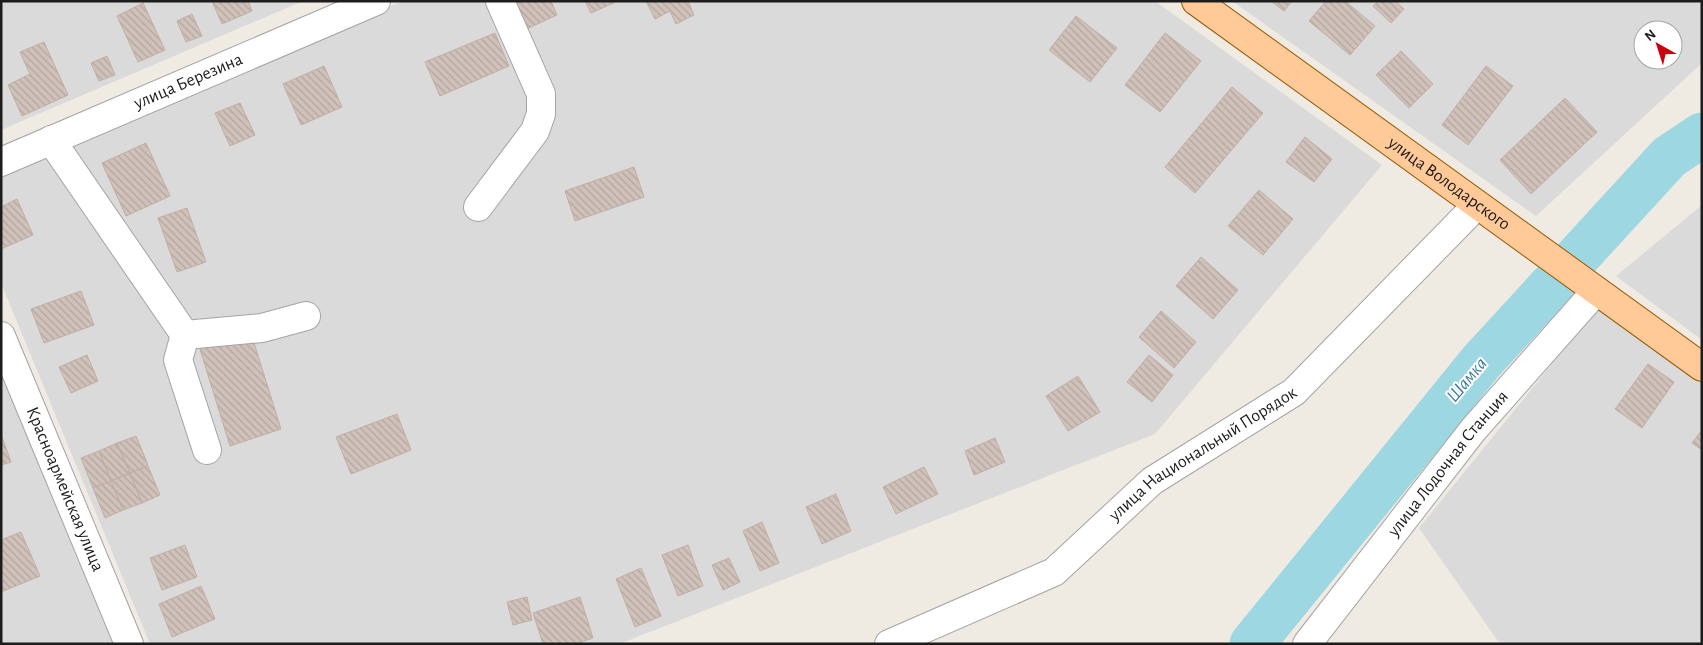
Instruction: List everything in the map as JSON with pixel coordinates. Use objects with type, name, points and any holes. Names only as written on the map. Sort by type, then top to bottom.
[{"type":"main road","name":"улица Володарского","points":[[1196,1],[1702,367]]},
{"type":"street","name":"улица Березина","points":[[1,162],[376,1]]},
{"type":"street","points":[[478,207],[535,131],[541,114],[541,94],[500,1]]},
{"type":"street","points":[[50,140],[185,335]]},
{"type":"street","name":"улица Национальный Порядок","points":[[889,644],[1054,572],[1152,481],[1294,392],[1476,205]]},
{"type":"street","name":"улица Лодочная Станция","points":[[1308,644],[1473,430],[1590,287]]},
{"type":"street","points":[[185,335],[262,328],[306,316]]},
{"type":"street","points":[[185,335],[178,360],[207,450]]},
{"type":"street","name":"Красноармейская улица","points":[[1,336],[129,644]]},
{"type":"shaded area","points":[[1,1],[303,1],[1,130]]},
{"type":"shaded area","points":[[402,1],[1155,1],[1382,165],[1155,434],[619,644],[150,644],[1,283],[1,171]]},
{"type":"shaded area","points":[[1232,1],[1702,1],[1702,63],[1536,216]]},
{"type":"shaded area","points":[[1702,205],[1702,340],[1616,276]]},
{"type":"shaded area","points":[[1599,306],[1702,383],[1702,644],[1500,644],[1419,528]]},
{"type":"shaded area","points":[[1,358],[134,644],[1,644]]},
{"type":"building","points":[[212,1],[248,1],[252,11],[222,24]]},
{"type":"building","points":[[509,1],[551,1],[557,15],[522,31]]},
{"type":"building","points":[[585,1],[618,1],[591,13]]},
{"type":"building","points":[[646,1],[688,1],[694,15],[676,24],[670,11],[655,19]]},
{"type":"building","points":[[1271,1],[1292,1],[1284,11]]},
{"type":"building","points":[[1326,1],[1345,1],[1375,26],[1350,55],[1309,21]]},
{"type":"building","points":[[1378,1],[1395,1],[1404,9],[1391,23],[1373,6]]},
{"type":"building","points":[[143,3],[165,50],[138,62],[117,16]]},
{"type":"building","points":[[192,14],[202,36],[186,42],[177,21]]},
{"type":"building","points":[[1076,16],[1117,48],[1090,82],[1049,50]]},
{"type":"building","points":[[495,33],[509,66],[440,96],[425,62]]},
{"type":"building","points":[[1165,33],[1201,61],[1160,112],[1125,85]]},
{"type":"building","points":[[44,42],[68,95],[22,116],[8,85],[30,74],[20,52]]},
{"type":"building","points":[[1401,51],[1433,84],[1409,108],[1376,75]]},
{"type":"building","points":[[107,56],[115,75],[99,81],[91,63]]},
{"type":"building","points":[[324,66],[342,107],[301,125],[283,84]]},
{"type":"building","points":[[1486,66],[1513,86],[1468,145],[1442,125]]},
{"type":"building","points":[[1232,87],[1263,113],[1195,193],[1165,167]]},
{"type":"building","points":[[1565,98],[1597,132],[1531,194],[1500,160]]},
{"type":"building","points":[[240,103],[255,135],[230,146],[215,113]]},
{"type":"building","points":[[1305,137],[1332,159],[1314,182],[1286,162]]},
{"type":"building","points":[[146,143],[170,196],[126,216],[102,163]]},
{"type":"building","points":[[634,167],[644,197],[575,221],[565,191]]},
{"type":"building","points":[[1259,190],[1293,219],[1263,255],[1228,226]]},
{"type":"building","points":[[17,199],[33,235],[1,249],[1,207]]},
{"type":"building","points":[[187,208],[206,262],[177,272],[158,218]]},
{"type":"building","points":[[1201,257],[1238,290],[1213,319],[1176,286]]},
{"type":"building","points":[[81,291],[94,325],[44,343],[31,309]]},
{"type":"building","points":[[1161,311],[1196,342],[1174,368],[1139,337]]},
{"type":"building","points":[[250,330],[281,429],[230,446],[199,346]]},
{"type":"building","points":[[87,355],[98,381],[71,393],[59,367]]},
{"type":"building","points":[[1149,355],[1173,375],[1152,402],[1127,382]]},
{"type":"building","points":[[1648,364],[1674,382],[1642,428],[1615,409]]},
{"type":"building","points":[[1078,376],[1100,412],[1068,431],[1046,396]]},
{"type":"building","points":[[397,414],[411,450],[351,474],[336,437]]},
{"type":"building","points":[[1702,430],[1702,450],[1692,443]]},
{"type":"building","points":[[136,436],[148,465],[130,473],[117,443]]},
{"type":"building","points":[[1,437],[11,462],[1,465]]},
{"type":"building","points":[[995,438],[1005,462],[974,475],[965,451]]},
{"type":"building","points":[[117,443],[130,473],[111,481],[99,451]]},
{"type":"building","points":[[99,451],[111,481],[93,488],[81,458]]},
{"type":"building","points":[[148,466],[160,495],[142,503],[130,473]]},
{"type":"building","points":[[924,467],[938,494],[896,514],[883,487]]},
{"type":"building","points":[[130,473],[142,503],[123,510],[111,481]]},
{"type":"building","points":[[111,481],[123,510],[105,518],[93,488]]},
{"type":"building","points":[[836,494],[851,531],[822,544],[806,507]]},
{"type":"building","points":[[762,522],[779,563],[760,571],[743,531]]},
{"type":"building","points":[[21,532],[40,576],[1,592],[1,540]]},
{"type":"building","points":[[185,545],[197,577],[162,590],[150,558]]},
{"type":"building","points":[[688,545],[703,586],[678,596],[662,555]]},
{"type":"building","points":[[729,558],[740,582],[723,590],[712,565]]},
{"type":"building","points":[[641,568],[661,616],[635,627],[616,579]]},
{"type":"building","points":[[201,586],[215,619],[172,637],[159,604]]},
{"type":"building","points":[[527,597],[532,620],[513,625],[507,602]]},
{"type":"building","points":[[580,597],[593,638],[575,644],[543,644],[533,613]]},
{"type":"waterway","name":"Шамка","points":[[1252,644],[1481,362],[1669,157],[1702,135]]}]
